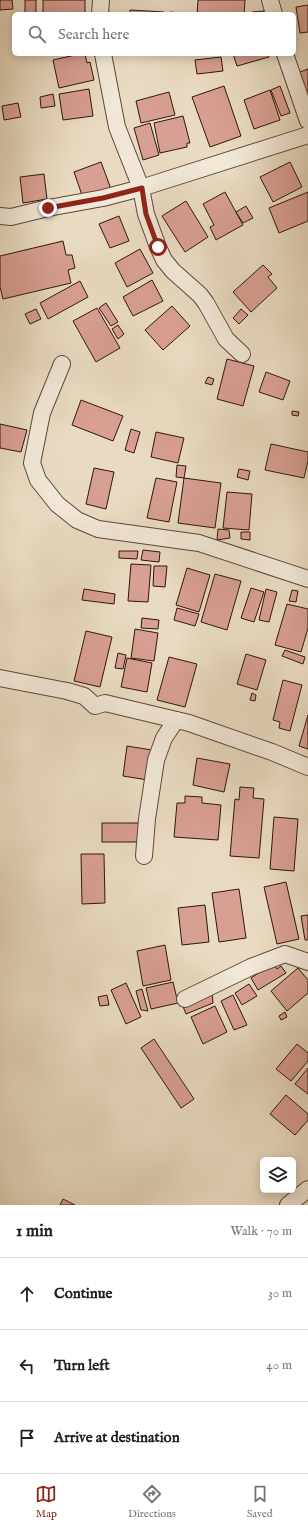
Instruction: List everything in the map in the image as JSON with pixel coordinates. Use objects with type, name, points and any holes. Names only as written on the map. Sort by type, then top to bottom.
[{"type":"street","points":[[100,12],[101,0]]},
{"type":"street","points":[[270,0],[273,12]]},
{"type":"street","points":[[102,56],[117,128],[142,188],[146,214],[164,260],[173,271],[200,295],[226,339],[242,354]]},
{"type":"street","points":[[286,56],[308,122]]},
{"type":"street","points":[[0,216],[11,217],[48,208],[103,198],[142,188],[308,135]]},
{"type":"street","points":[[62,364],[42,413],[32,463],[38,480],[57,504],[76,520],[98,529],[199,543],[308,579]]},
{"type":"street","points":[[0,678],[67,691],[84,696],[95,706],[105,703],[176,720],[272,752],[308,767]]},
{"type":"street","points":[[144,856],[147,819],[156,760],[164,738],[176,720]]},
{"type":"street","points":[[185,999],[251,967],[285,954],[308,962]]},
{"type":"street","points":[[288,1205],[308,1189]]},
{"type":"building","points":[[0,0],[12,0],[13,9],[0,10]]},
{"type":"building","points":[[25,0],[36,0],[36,12],[25,12]]},
{"type":"building","points":[[43,0],[85,0],[85,12],[43,12]]},
{"type":"building","points":[[198,0],[245,0],[244,12],[197,12]]},
{"type":"building","points":[[308,5],[308,32],[300,33],[296,7]]},
{"type":"building","points":[[130,10],[164,12],[130,12]]},
{"type":"building","points":[[71,56],[85,56],[87,63],[90,62],[94,80],[59,88],[53,60]]},
{"type":"building","points":[[234,56],[269,57],[237,66]]},
{"type":"building","points":[[221,57],[223,71],[197,74],[195,60]]},
{"type":"building","points":[[308,69],[308,96],[300,72]]},
{"type":"building","points":[[224,86],[241,136],[210,147],[192,97]]},
{"type":"building","points":[[280,86],[290,113],[281,116],[271,90]]},
{"type":"building","points":[[89,89],[93,116],[63,120],[59,94]]},
{"type":"building","points":[[270,90],[280,120],[254,129],[244,100]]},
{"type":"building","points":[[169,92],[175,115],[141,123],[136,101]]},
{"type":"building","points":[[53,94],[55,106],[41,108],[40,97]]},
{"type":"building","points":[[18,103],[21,117],[4,120],[2,106]]},
{"type":"building","points":[[183,116],[190,143],[187,143],[187,147],[160,153],[154,123]]},
{"type":"building","points":[[150,123],[159,155],[143,160],[134,128]]},
{"type":"building","points":[[101,162],[111,189],[83,198],[74,172]]},
{"type":"building","points":[[290,162],[302,187],[273,202],[260,177]]},
{"type":"building","points":[[44,174],[47,199],[23,203],[20,177]]},
{"type":"building","points":[[225,192],[243,225],[216,240],[210,227],[214,225],[203,204]]},
{"type":"building","points":[[308,192],[308,221],[279,233],[269,208]]},
{"type":"building","points":[[186,201],[208,237],[185,252],[162,216]]},
{"type":"building","points":[[246,206],[253,218],[243,223],[236,212]]},
{"type":"building","points":[[119,216],[129,241],[110,248],[99,224]]},
{"type":"building","points":[[63,241],[66,255],[72,255],[75,268],[68,270],[71,283],[3,299],[0,287],[0,256]]},
{"type":"building","points":[[140,249],[153,273],[127,287],[115,263]]},
{"type":"building","points":[[263,265],[272,274],[268,277],[277,288],[251,312],[233,292]]},
{"type":"building","points":[[152,280],[163,301],[133,316],[123,297]]},
{"type":"building","points":[[80,281],[88,297],[48,319],[40,303]]},
{"type":"building","points":[[106,303],[118,322],[111,326],[99,308]]},
{"type":"building","points":[[172,306],[190,326],[163,350],[145,330]]},
{"type":"building","points":[[97,308],[120,348],[96,362],[73,321]]},
{"type":"building","points":[[36,309],[41,319],[30,324],[25,314]]},
{"type":"building","points":[[241,309],[248,315],[239,324],[233,318]]},
{"type":"building","points":[[118,325],[124,334],[118,339],[112,329]]},
{"type":"building","points":[[227,359],[254,366],[243,406],[217,399]]},
{"type":"building","points":[[266,372],[290,381],[283,400],[259,392]]},
{"type":"building","points":[[208,377],[214,379],[212,385],[205,383]]},
{"type":"building","points":[[81,400],[123,416],[113,441],[72,425]]},
{"type":"building","points":[[292,411],[299,412],[298,416],[292,415]]},
{"type":"building","points":[[0,424],[27,430],[21,452],[0,448]]},
{"type":"building","points":[[131,429],[140,432],[134,453],[125,450]]},
{"type":"building","points":[[156,432],[184,438],[178,463],[151,457]]},
{"type":"building","points":[[271,444],[308,452],[308,461],[304,478],[265,470]]},
{"type":"building","points":[[177,465],[186,466],[184,478],[176,477]]},
{"type":"building","points":[[94,468],[114,472],[106,509],[86,504]]},
{"type":"building","points":[[239,469],[250,471],[248,480],[237,477]]},
{"type":"building","points":[[156,478],[177,482],[169,522],[147,518]]},
{"type":"building","points":[[184,478],[221,483],[215,528],[178,523]]},
{"type":"building","points":[[227,492],[252,494],[249,530],[223,528]]},
{"type":"building","points":[[218,529],[229,530],[230,538],[217,540]]},
{"type":"building","points":[[241,532],[250,532],[250,540],[241,539]]},
{"type":"building","points":[[143,550],[160,552],[159,562],[141,560]]},
{"type":"building","points":[[119,551],[138,551],[137,559],[119,558]]},
{"type":"building","points":[[131,564],[151,565],[148,602],[128,601]]},
{"type":"building","points":[[154,566],[167,566],[165,587],[153,586]]},
{"type":"building","points":[[187,568],[210,575],[199,612],[176,605]]},
{"type":"building","points":[[215,574],[241,581],[227,630],[201,622]]},
{"type":"building","points":[[251,588],[264,592],[254,622],[241,618]]},
{"type":"building","points":[[84,589],[115,594],[114,604],[82,600]]},
{"type":"building","points":[[266,589],[277,592],[269,622],[259,620]]},
{"type":"building","points":[[292,590],[298,591],[296,602],[289,601]]},
{"type":"building","points":[[287,604],[308,609],[308,628],[301,652],[275,645]]},
{"type":"building","points":[[177,608],[199,614],[195,626],[174,620]]},
{"type":"building","points":[[142,618],[159,620],[158,629],[141,628]]},
{"type":"building","points":[[135,629],[158,633],[154,661],[131,658]]},
{"type":"building","points":[[86,631],[112,637],[100,687],[74,681]]},
{"type":"building","points":[[285,650],[305,657],[303,664],[282,656]]},
{"type":"building","points":[[118,653],[126,655],[123,669],[115,668]]},
{"type":"building","points":[[246,654],[266,660],[257,690],[237,684]]},
{"type":"building","points":[[169,657],[197,664],[185,707],[157,700]]},
{"type":"building","points":[[127,658],[152,663],[147,692],[121,687]]},
{"type":"building","points":[[283,680],[302,685],[290,731],[279,728],[280,722],[273,720]]},
{"type":"building","points":[[252,693],[256,695],[255,701],[250,700]]},
{"type":"building","points":[[308,715],[308,749],[299,746]]},
{"type":"building","points":[[127,746],[152,750],[148,780],[123,776]]},
{"type":"building","points":[[197,758],[230,764],[224,792],[193,785]]},
{"type":"building","points":[[240,787],[254,788],[253,798],[264,799],[259,858],[230,856],[235,799],[239,800]]},
{"type":"building","points":[[185,796],[202,797],[202,803],[221,805],[218,840],[174,837],[177,803],[185,803]]},
{"type":"building","points":[[274,817],[298,819],[294,871],[270,869]]},
{"type":"building","points":[[102,823],[139,823],[139,842],[102,842]]},
{"type":"building","points":[[81,854],[104,854],[105,903],[82,904]]},
{"type":"building","points":[[286,882],[299,939],[277,944],[264,887]]},
{"type":"building","points":[[239,889],[246,938],[219,942],[212,893]]},
{"type":"building","points":[[205,905],[209,942],[182,945],[178,908]]},
{"type":"building","points":[[308,915],[308,940],[305,940],[301,916]]},
{"type":"building","points":[[165,945],[171,980],[143,986],[137,951]]},
{"type":"building","points":[[274,963],[277,969],[281,966],[286,973],[258,990],[251,978]]},
{"type":"building","points":[[298,968],[308,980],[308,993],[287,1011],[271,991]]},
{"type":"building","points":[[173,982],[178,1003],[151,1009],[146,988]]},
{"type":"building","points":[[126,983],[141,1017],[126,1024],[111,990]]},
{"type":"building","points":[[249,984],[257,996],[242,1005],[235,993]]},
{"type":"building","points":[[142,989],[148,1011],[141,1010],[136,991]]},
{"type":"building","points":[[212,992],[213,1003],[186,1014],[182,1004]]},
{"type":"building","points":[[107,995],[109,1005],[100,1006],[98,997]]},
{"type":"building","points":[[233,995],[247,1025],[234,1030],[221,1001]]},
{"type":"building","points":[[215,1006],[227,1032],[203,1044],[191,1017]]},
{"type":"building","points":[[285,1012],[287,1017],[281,1020],[279,1016]]},
{"type":"building","points":[[154,1039],[194,1099],[181,1108],[141,1048]]},
{"type":"building","points":[[297,1044],[308,1053],[308,1061],[291,1081],[276,1069]]},
{"type":"building","points":[[308,1068],[308,1094],[295,1084]]},
{"type":"building","points":[[286,1095],[308,1114],[308,1120],[295,1135],[270,1114]]},
{"type":"building","points":[[63,1199],[75,1205],[60,1205]]},
{"type":"route","points":[[48,208],[103,198],[142,188],[146,214],[158,247]]}]
